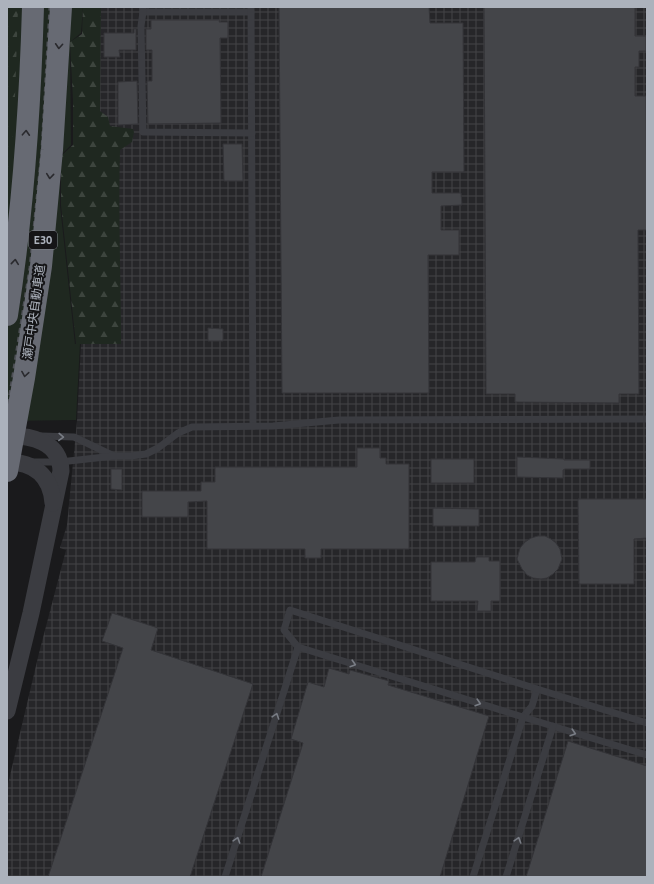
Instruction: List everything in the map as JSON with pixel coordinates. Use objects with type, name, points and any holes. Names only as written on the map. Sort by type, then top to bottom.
[{"type":"highway","name":"E30","points":[[7,315],[14,267],[25,151],[33,7]]},
{"type":"highway","name":"瀬戸中央自動車道","points":[[10,465],[41,266],[52,150],[60,7]]},
{"type":"street","points":[[7,711],[31,613],[61,471],[60,462],[56,454],[49,446],[41,441],[29,437],[8,435]]},
{"type":"street","points":[[10,465],[26,465],[36,470],[44,477],[50,485],[54,507]]},
{"type":"lane","points":[[252,133],[143,132],[141,26],[143,10],[251,9],[252,133],[253,426]]},
{"type":"lane","points":[[10,465],[146,454],[158,448],[178,433],[192,426],[273,426],[339,420],[647,419]]},
{"type":"lane","points":[[8,435],[74,438],[114,456]]},
{"type":"lane","points":[[647,723],[290,610],[284,630],[298,647],[647,756]]},
{"type":"lane","points":[[225,877],[298,647]]},
{"type":"lane","points":[[473,877],[522,717],[532,706],[537,689]]},
{"type":"lane","points":[[506,877],[553,726]]},
{"type":"shaded area","points":[[90,7],[647,7],[647,877],[7,877],[7,788],[39,653],[66,550],[60,548],[67,525],[77,421],[82,324]]},
{"type":"green space","points":[[7,7],[83,7],[81,33],[70,42],[71,145],[60,156],[60,205],[75,344],[80,344],[76,420],[7,421]]},
{"type":"green space","points":[[7,7],[18,7],[15,97],[8,102],[8,121],[14,123],[7,201]]},
{"type":"green space","points":[[83,7],[101,7],[100,111],[108,117],[110,126],[133,129],[134,132],[132,142],[120,150],[119,198],[121,344],[76,344],[61,205],[61,156],[73,145],[73,100],[70,42],[82,34]]},
{"type":"building","points":[[279,7],[429,7],[430,23],[463,23],[464,172],[432,172],[432,193],[461,193],[462,205],[441,206],[441,230],[459,230],[459,255],[428,255],[429,393],[282,393]]},
{"type":"building","points":[[484,7],[635,7],[635,36],[646,36],[646,51],[639,51],[639,67],[635,67],[635,96],[646,96],[647,230],[638,230],[639,394],[619,394],[619,403],[515,402],[515,394],[486,394]]},
{"type":"building","points":[[151,20],[220,20],[219,22],[228,22],[228,38],[220,38],[221,123],[148,124],[147,81],[152,81],[152,50],[146,50],[146,29],[151,29]]},
{"type":"building","points":[[134,29],[136,29],[136,50],[119,50],[120,57],[104,57],[104,33],[134,33]]},
{"type":"building","points":[[137,81],[138,124],[118,125],[118,82]]},
{"type":"building","points":[[223,144],[242,144],[243,181],[224,181]]},
{"type":"building","points":[[208,328],[223,329],[223,341],[208,341]]},
{"type":"building","points":[[357,448],[380,448],[380,458],[386,458],[386,464],[409,464],[409,549],[321,549],[321,558],[305,558],[305,549],[207,549],[207,501],[188,502],[188,517],[142,517],[142,491],[201,491],[201,482],[215,482],[215,467],[357,467]]},
{"type":"building","points":[[517,457],[590,460],[590,469],[565,469],[563,470],[563,478],[517,477]]},
{"type":"building","points":[[431,459],[474,459],[474,483],[431,483]]},
{"type":"building","points":[[111,469],[122,469],[122,490],[111,489]]},
{"type":"building","points":[[578,499],[647,499],[647,538],[634,539],[634,584],[579,584]]},
{"type":"building","points":[[433,508],[479,509],[479,526],[433,526]]},
{"type":"building","points":[[538,536],[545,536],[556,543],[560,549],[562,559],[558,569],[553,574],[547,578],[541,579],[533,578],[527,575],[517,559],[520,548],[525,542]]},
{"type":"building","points":[[476,557],[489,557],[489,561],[500,561],[500,601],[491,601],[491,611],[477,611],[478,601],[431,601],[431,562],[475,562]]},
{"type":"building","points":[[112,613],[158,628],[151,650],[253,684],[190,877],[48,877],[123,648],[102,641]]},
{"type":"building","points":[[329,668],[349,674],[350,670],[389,681],[388,685],[489,716],[440,877],[261,877],[303,743],[291,739],[308,682],[324,687]]},
{"type":"building","points":[[568,741],[647,766],[647,877],[526,877]]},
{"type":"railway","points":[[7,413],[30,268],[42,150],[50,7]]}]
